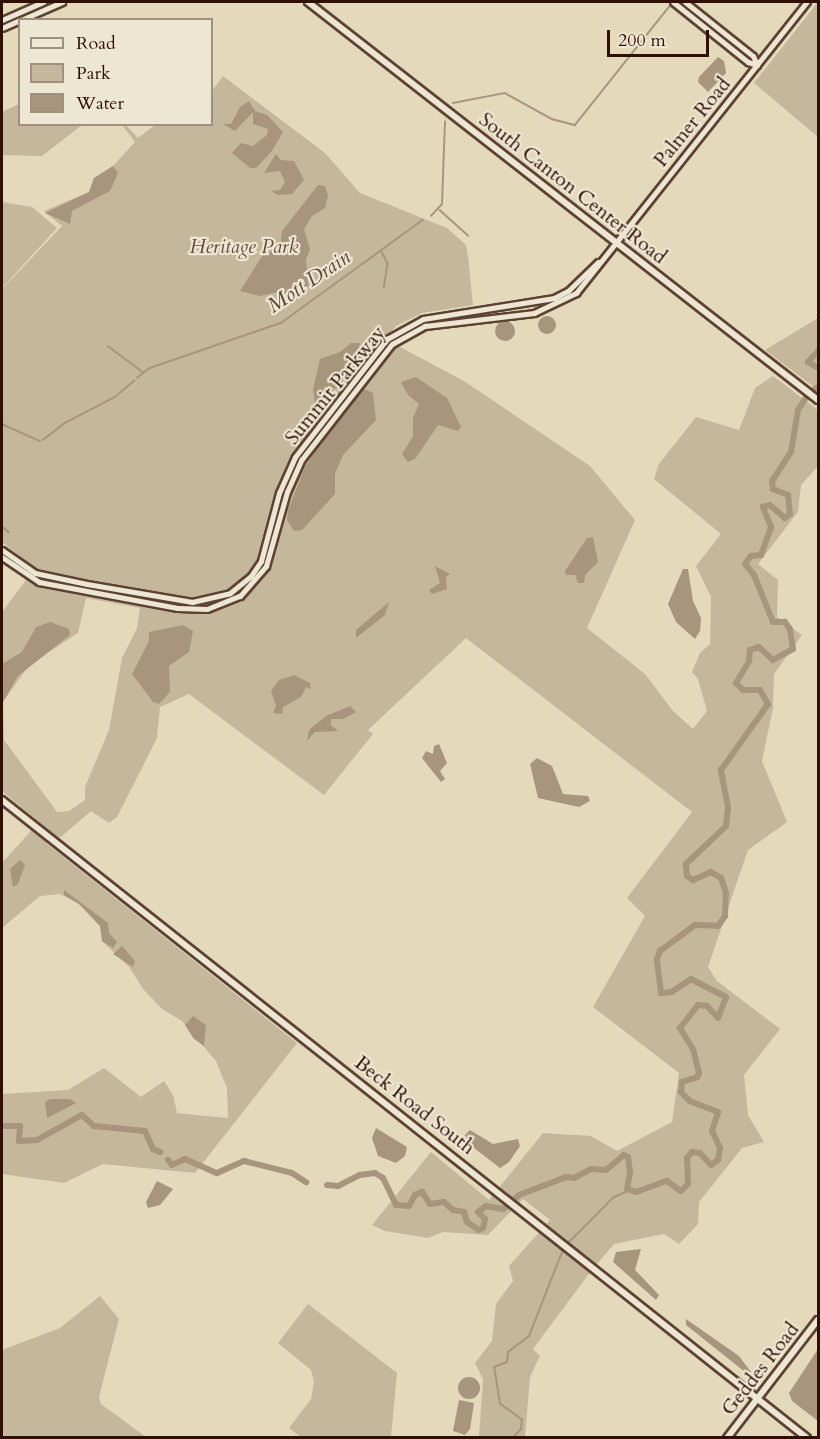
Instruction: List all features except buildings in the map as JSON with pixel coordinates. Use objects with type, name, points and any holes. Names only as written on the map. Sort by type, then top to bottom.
[{"type":"main road","name":"South Canton Center Road","points":[[308,2],[817,399]]},
{"type":"main road","name":"Beck Road South","points":[[2,800],[807,1437]]},
{"type":"main road","name":"Geddes Road","points":[[727,1437],[819,1320]]},
{"type":"street","points":[[2,20],[43,2]]},
{"type":"street","points":[[25,18],[62,2]]},
{"type":"street","points":[[673,2],[735,52],[757,65]]},
{"type":"street","points":[[685,2],[740,46],[757,65]]},
{"type":"street","name":"Palmer Road","points":[[599,261],[807,2]]},
{"type":"street","points":[[2,28],[18,21]]},
{"type":"street","points":[[735,52],[740,46]]},
{"type":"street","name":"Summit Parkway","points":[[2,550],[35,573],[111,588],[192,602],[230,593],[251,576],[261,561],[279,493],[295,456],[387,339],[423,319],[554,298],[568,291],[599,261]]},
{"type":"street","name":"Summit Parkway","points":[[2,557],[39,582],[96,594],[193,609],[232,601],[255,583],[266,566],[287,492],[302,459],[396,340],[430,324],[551,308],[580,290],[599,261]]},
{"type":"green space","points":[[818,2],[818,137],[754,83]]},
{"type":"green space","name":"Heritage Park","points":[[223,76],[325,153],[360,193],[447,228],[466,245],[473,305],[422,313],[396,326],[291,455],[302,462],[398,346],[464,381],[590,466],[635,520],[587,628],[645,674],[673,711],[693,729],[707,711],[698,679],[692,672],[700,653],[710,644],[711,597],[696,566],[721,534],[654,479],[659,464],[696,417],[739,430],[755,388],[773,376],[818,410],[818,466],[801,485],[798,512],[758,564],[778,580],[777,617],[802,635],[774,674],[773,708],[762,761],[787,822],[748,850],[708,967],[717,981],[780,1029],[744,1075],[748,1115],[764,1142],[742,1148],[699,1202],[698,1224],[679,1244],[664,1234],[614,1244],[588,1275],[533,1349],[540,1356],[530,1377],[525,1437],[479,1437],[483,1379],[475,1363],[492,1341],[496,1304],[513,1281],[509,1266],[550,1220],[523,1199],[488,1235],[443,1232],[428,1238],[385,1231],[372,1225],[431,1152],[489,1200],[543,1133],[591,1136],[617,1151],[672,1122],[679,1073],[593,1007],[645,916],[627,898],[692,812],[466,638],[368,730],[373,734],[324,795],[189,694],[160,707],[157,738],[117,817],[109,823],[91,811],[62,836],[46,843],[297,1043],[195,1173],[103,1164],[64,1183],[2,1174],[2,1094],[68,1090],[104,1068],[141,1097],[164,1081],[173,1095],[177,1113],[228,1118],[227,1088],[216,1061],[182,1021],[162,1009],[143,989],[130,968],[102,941],[100,926],[79,904],[60,894],[40,896],[2,928],[2,863],[39,822],[2,791],[2,612],[35,568],[2,542],[2,289],[62,226],[44,211],[89,192],[94,178],[113,166],[135,142],[123,126],[127,126],[138,138],[154,126],[213,126],[213,90]],"holes":[[[86,598],[140,608],[137,628],[122,658],[109,730],[85,787],[85,800],[69,811],[57,812],[4,740],[3,702],[29,665],[78,633]]]},
{"type":"green space","points":[[18,104],[18,126],[81,126],[42,156],[2,155],[2,112]]},
{"type":"green space","points":[[2,202],[32,207],[57,228],[3,287]]},
{"type":"green space","points":[[818,318],[818,390],[765,350]]},
{"type":"green space","points":[[100,1296],[119,1319],[99,1397],[101,1404],[146,1437],[2,1437],[2,1350],[60,1328]]},
{"type":"green space","points":[[308,1304],[397,1373],[391,1437],[301,1437],[289,1428],[311,1399],[314,1382],[311,1370],[278,1343]]},
{"type":"water","points":[[718,57],[724,61],[726,73],[708,92],[698,82],[699,77]]},
{"type":"water","points":[[249,101],[255,111],[267,115],[283,132],[272,151],[256,168],[250,168],[232,153],[241,143],[253,146],[267,135],[268,129],[253,124],[253,112],[235,131],[223,124],[231,124],[240,107]]},
{"type":"water","points":[[276,154],[281,160],[294,161],[304,180],[292,194],[278,195],[271,191],[280,190],[285,182],[280,171],[264,173]]},
{"type":"water","points":[[113,166],[118,173],[110,191],[72,211],[70,224],[45,213],[89,192],[94,178]]},
{"type":"water","points":[[318,185],[325,186],[328,195],[325,208],[312,216],[304,229],[310,249],[306,260],[308,286],[290,294],[278,292],[260,296],[240,291],[264,253],[280,249],[282,231]]},
{"type":"water","points":[[547,316],[553,319],[556,325],[553,331],[547,334],[541,331],[538,325],[541,319]]},
{"type":"water","points":[[505,321],[512,324],[515,331],[512,338],[505,341],[498,338],[495,331],[498,324]]},
{"type":"water","points":[[351,343],[359,343],[362,348],[360,361],[316,410],[313,390],[320,359],[340,352]]},
{"type":"water","points":[[416,377],[447,398],[461,427],[458,431],[438,425],[415,459],[408,462],[402,454],[413,436],[413,418],[419,404],[408,395],[401,382]]},
{"type":"water","points":[[364,389],[373,393],[376,420],[343,455],[335,474],[335,494],[302,530],[294,531],[287,520],[288,510],[305,467],[336,420]]},
{"type":"water","points":[[593,537],[598,562],[585,575],[584,583],[578,583],[575,575],[566,575],[565,571],[587,538]]},
{"type":"water","points":[[435,566],[450,574],[446,577],[447,589],[432,594],[429,590],[440,583]]},
{"type":"water","points":[[683,569],[688,569],[693,601],[701,618],[700,631],[695,639],[676,622],[668,604]]},
{"type":"water","points":[[389,602],[385,615],[356,638],[356,630]]},
{"type":"water","points":[[50,622],[69,629],[70,635],[18,676],[3,702],[2,736],[2,664],[22,652],[36,627]]},
{"type":"water","points":[[183,625],[193,631],[189,652],[169,666],[170,692],[159,704],[153,702],[132,674],[149,641],[149,632]]},
{"type":"water","points":[[294,675],[310,683],[311,689],[306,687],[301,697],[283,707],[282,714],[273,713],[276,706],[271,691],[279,680]]},
{"type":"water","points":[[350,706],[356,712],[343,719],[331,719],[331,725],[338,731],[315,732],[307,741],[309,730],[326,716]]},
{"type":"water","points":[[439,744],[447,763],[440,771],[445,779],[441,782],[422,758],[426,751],[433,754],[434,746]]},
{"type":"water","points":[[537,758],[552,766],[563,794],[588,796],[590,801],[579,807],[538,798],[530,764]]},
{"type":"water","points":[[20,860],[25,865],[18,884],[13,887],[10,869]]},
{"type":"water","points":[[64,890],[108,923],[109,933],[117,942],[113,948],[102,941],[100,926],[79,904],[64,895]]},
{"type":"water","points":[[122,946],[135,961],[133,967],[113,954]]},
{"type":"water","points":[[193,1016],[206,1025],[204,1046],[194,1039],[185,1025]]},
{"type":"water","points":[[50,1099],[70,1099],[76,1103],[47,1118],[45,1102]]},
{"type":"water","points":[[376,1128],[407,1147],[405,1156],[396,1163],[378,1156],[372,1138]]},
{"type":"water","points":[[470,1130],[493,1144],[518,1139],[520,1146],[509,1162],[500,1168],[465,1141],[463,1137]]},
{"type":"water","points":[[157,1181],[173,1189],[160,1205],[148,1208],[146,1202]]},
{"type":"water","points":[[641,1249],[635,1270],[659,1295],[656,1300],[613,1262],[616,1252]]},
{"type":"water","points":[[686,1319],[739,1356],[751,1372],[745,1372],[686,1325]]},
{"type":"water","points":[[818,1349],[818,1421],[792,1401],[789,1393]]},
{"type":"water","points":[[469,1377],[477,1380],[480,1388],[477,1396],[469,1399],[461,1396],[458,1388],[461,1380]]},
{"type":"water","points":[[459,1400],[474,1403],[470,1429],[465,1435],[453,1431]]},
{"type":"waterway","name":"Mott Drain","points":[[453,103],[505,93],[552,119],[575,125],[669,7]]},
{"type":"waterway","name":"Mott Drain","points":[[431,216],[442,204],[445,122]]},
{"type":"waterway","points":[[440,210],[468,235]]},
{"type":"waterway","name":"Mott Drain","points":[[137,378],[150,368],[281,323],[423,220]]},
{"type":"waterway","points":[[382,252],[388,264],[384,288]]},
{"type":"waterway","points":[[108,346],[143,372]]},
{"type":"waterway","points":[[818,351],[808,362],[818,368]]},
{"type":"waterway","name":"Mott Drain","points":[[43,440],[65,423],[115,397],[134,381]]},
{"type":"waterway","points":[[327,1185],[338,1186],[360,1175],[375,1173],[383,1178],[396,1205],[409,1206],[415,1195],[422,1192],[430,1204],[444,1202],[453,1210],[464,1212],[467,1222],[479,1230],[483,1228],[485,1219],[478,1212],[486,1206],[503,1209],[519,1195],[566,1177],[574,1178],[591,1169],[606,1170],[624,1155],[628,1157],[630,1172],[627,1189],[636,1192],[667,1181],[681,1191],[688,1184],[687,1158],[692,1152],[700,1153],[711,1165],[718,1160],[720,1148],[712,1131],[718,1112],[690,1101],[681,1092],[682,1082],[697,1077],[699,1073],[693,1049],[680,1028],[698,1005],[707,1006],[718,1018],[726,997],[691,979],[672,992],[661,993],[657,959],[660,951],[695,925],[718,926],[725,916],[726,893],[721,878],[711,872],[693,880],[687,876],[686,864],[726,826],[728,807],[721,770],[768,704],[760,690],[743,690],[736,683],[749,661],[750,650],[759,647],[773,660],[793,649],[790,629],[785,622],[773,622],[754,575],[745,564],[751,556],[761,555],[771,527],[763,507],[770,505],[785,518],[790,514],[788,495],[773,489],[772,481],[791,452],[798,410],[809,393],[818,387]]},
{"type":"waterway","name":"Mott Drain","points":[[2,424],[40,441]]},
{"type":"waterway","points":[[2,526],[9,532]]},
{"type":"waterway","points":[[2,1126],[20,1126],[19,1141],[37,1140],[82,1115],[94,1126],[145,1131],[153,1149],[160,1152]]},
{"type":"waterway","points":[[168,1160],[172,1165],[185,1159],[217,1173],[244,1161],[292,1173],[306,1182]]},
{"type":"waterway","points":[[567,1244],[614,1197],[628,1191]]},
{"type":"waterway","points":[[513,1438],[521,1429],[522,1420],[500,1404],[494,1367],[507,1362],[508,1352],[529,1336],[564,1247]]}]
